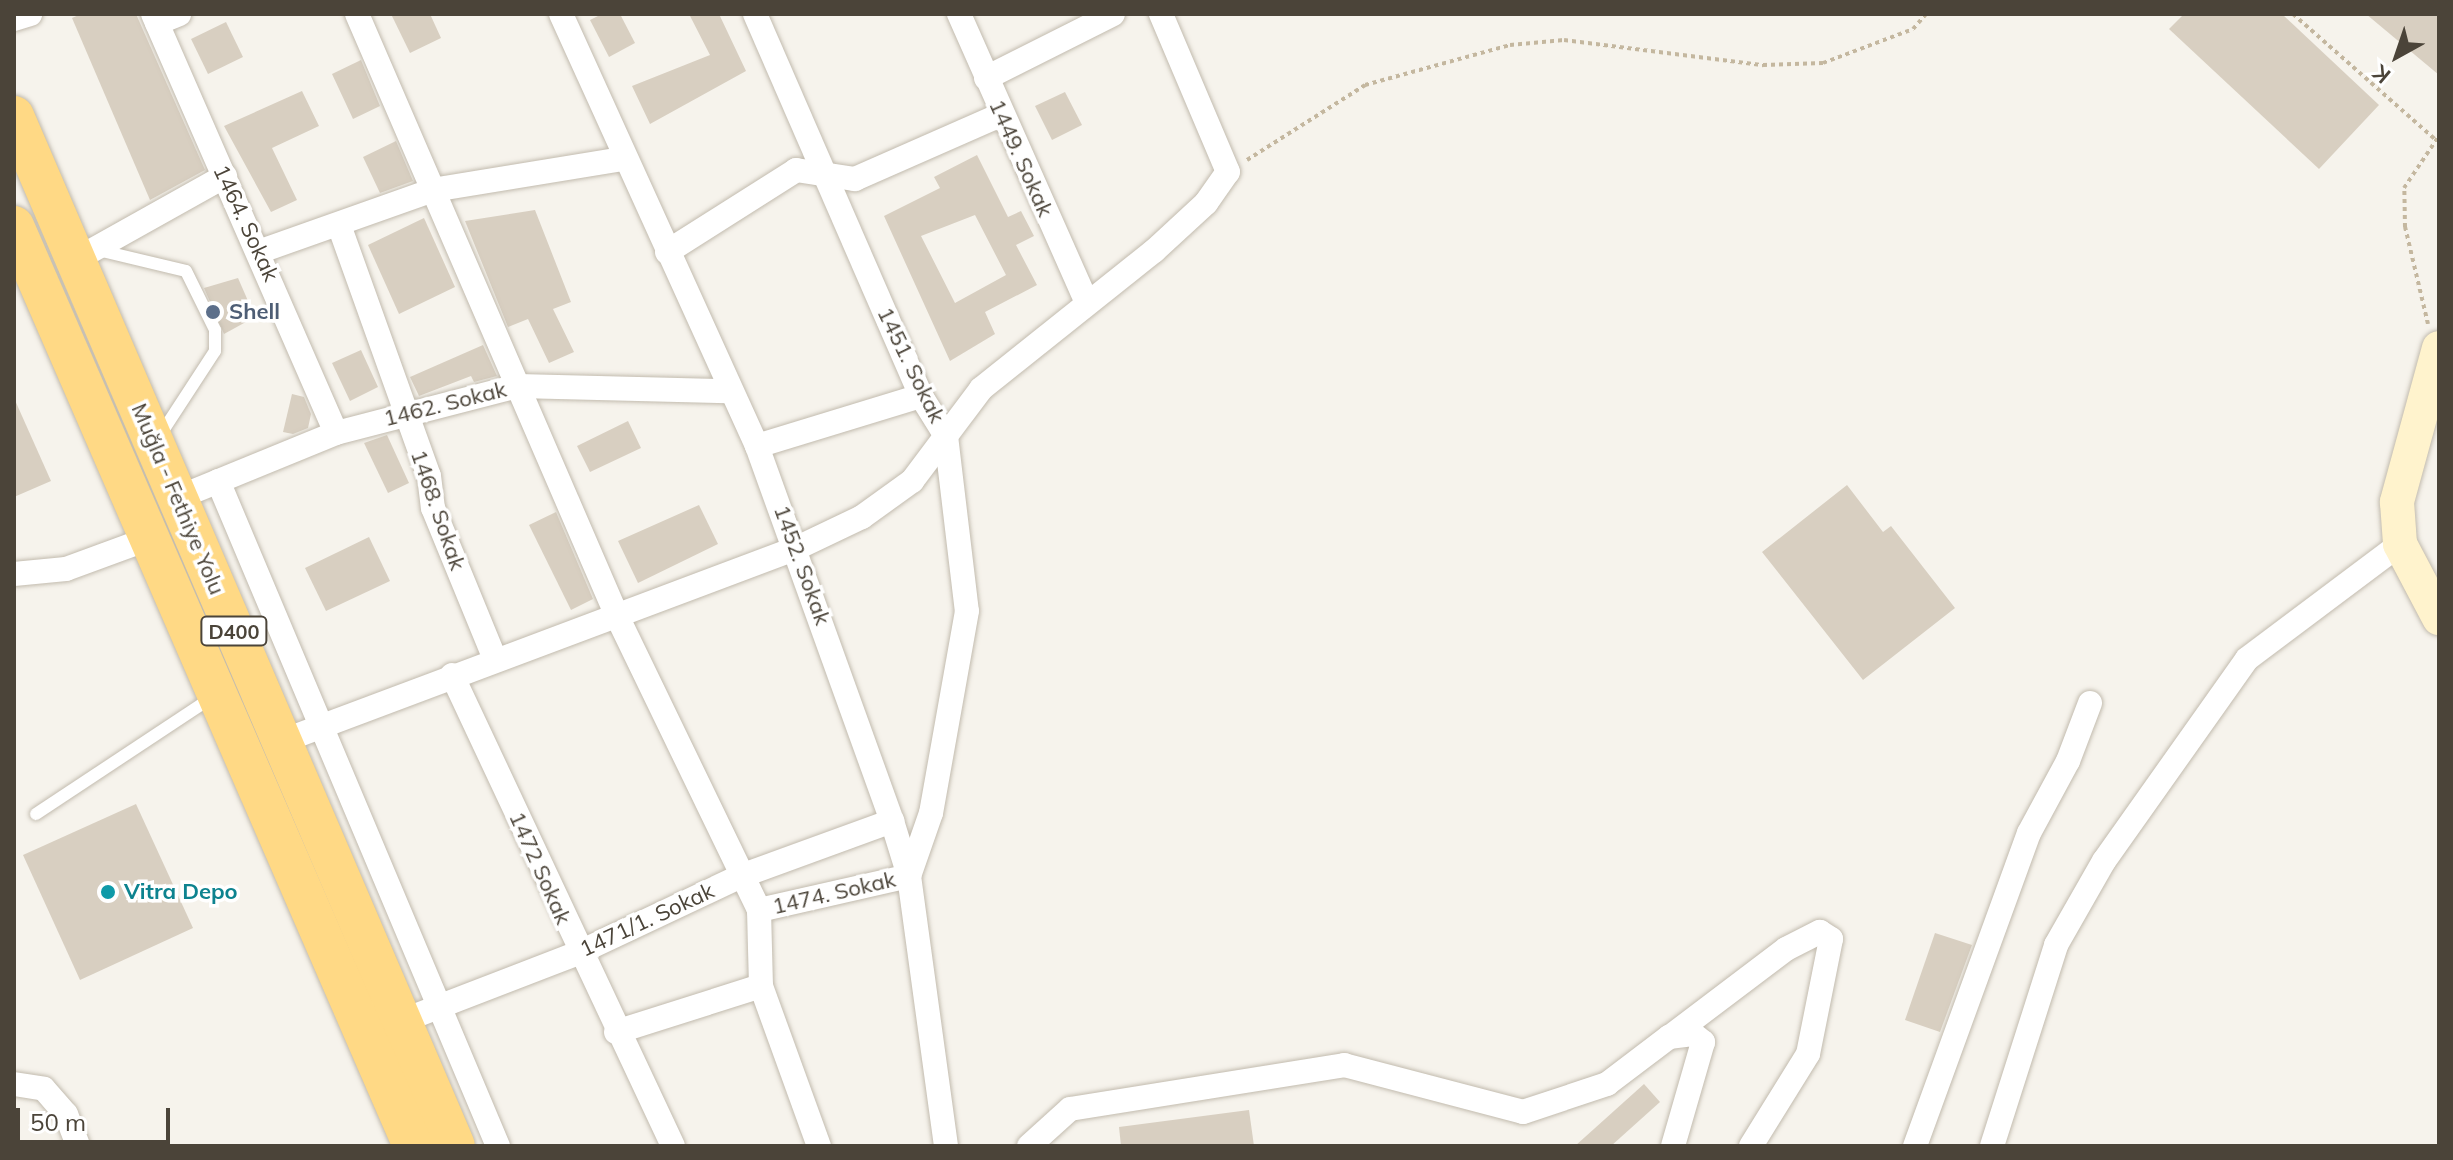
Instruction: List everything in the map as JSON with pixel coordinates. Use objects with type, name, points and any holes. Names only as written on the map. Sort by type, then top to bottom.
[{"type":"highway","name":"Muğla - Fethiye Yolu","points":[[14,116],[85,255],[177,498],[455,1146]]},
{"type":"highway","name":"Muğla - Fethiye Yolu","points":[[14,226],[413,1146]]},
{"type":"main road","points":[[2439,348],[2397,502],[2400,544],[2439,618]]},
{"type":"street","points":[[14,19],[30,14]]},
{"type":"street","points":[[357,14],[617,616],[759,910],[761,986],[819,1146]]},
{"type":"street","name":"1452. Sokak","points":[[561,14],[728,391],[757,446],[797,548],[892,821],[909,876],[946,1146]]},
{"type":"street","name":"1451. Sokak","points":[[755,14],[921,396],[946,436],[967,611],[931,813],[909,876]]},
{"type":"street","name":"1449. Sokak","points":[[959,14],[1000,115],[1086,300]]},
{"type":"street","points":[[986,78],[1113,14]]},
{"type":"street","points":[[280,742],[494,657],[617,616],[797,548],[889,500],[946,436],[981,389],[1086,300],[1154,251],[1206,203],[1228,172],[1161,14]]},
{"type":"street","name":"1464. Sokak","points":[[163,17],[225,176],[261,251],[336,433]]},
{"type":"street","points":[[667,252],[796,170],[855,179],[1000,115]]},
{"type":"street","points":[[261,251],[433,190],[623,159]]},
{"type":"street","points":[[85,255],[225,176]]},
{"type":"street","name":"1468. Sokak","points":[[339,225],[401,413],[494,657]]},
{"type":"street","name":"1462. Sokak","points":[[177,498],[336,433],[401,413],[518,386],[728,391]]},
{"type":"street","points":[[757,446],[921,396]]},
{"type":"street","points":[[218,481],[325,724],[498,1146]]},
{"type":"street","points":[[14,574],[66,569],[148,539]]},
{"type":"street","points":[[1992,1146],[2056,945],[2104,861],[2247,659],[2400,544]]},
{"type":"street","name":"1472 Sokak","points":[[452,675],[578,953],[673,1146]]},
{"type":"street","points":[[1915,1146],[2029,833],[2068,761],[2090,703]]},
{"type":"street","name":"1471/1. Sokak","points":[[402,1021],[578,953],[741,876],[892,821]]},
{"type":"street","name":"1474. Sokak","points":[[759,910],[909,876]]},
{"type":"street","points":[[1029,1146],[1070,1109],[1344,1065],[1523,1112],[1607,1084],[1786,949],[1820,932],[1831,939],[1808,1054],[1751,1146]]},
{"type":"street","points":[[616,1032],[761,986]]},
{"type":"street","points":[[1669,1037],[1693,1034],[1703,1042],[1673,1146]]},
{"type":"street","points":[[14,1084],[44,1089],[66,1114],[78,1146]]},
{"type":"lane","points":[[85,255],[186,271],[215,330],[215,351],[200,379],[155,443]]},
{"type":"lane","points":[[36,814],[216,695]]},
{"type":"path","points":[[1228,172],[1365,85],[1510,45],[1564,40],[1763,65],[1823,63],[1913,29],[1926,14]]},
{"type":"path","points":[[2293,14],[2438,139],[2404,188],[2405,227],[2420,305],[2439,348]]},
{"type":"building","points":[[81,14],[136,14],[205,170],[150,200],[72,18]]},
{"type":"building","points":[[391,14],[430,14],[441,38],[410,53]]},
{"type":"building","points":[[602,14],[620,14],[635,43],[609,57],[590,20]]},
{"type":"building","points":[[689,14],[719,14],[746,71],[650,124],[632,86],[710,55]]},
{"type":"building","points":[[2184,14],[2282,14],[2379,105],[2319,169],[2169,29]]},
{"type":"building","points":[[2366,14],[2439,14],[2439,75]]},
{"type":"building","points":[[226,22],[243,57],[208,74],[191,39]]},
{"type":"building","points":[[361,60],[380,106],[353,119],[332,74]]},
{"type":"building","points":[[302,91],[319,126],[272,148],[297,200],[271,212],[224,126]]},
{"type":"building","points":[[1065,92],[1082,125],[1052,140],[1035,106]]},
{"type":"building","points":[[396,141],[413,181],[380,193],[363,157]]},
{"type":"building","points":[[977,155],[1008,217],[1021,211],[1034,236],[1016,245],[1037,285],[985,312],[995,334],[950,361],[884,216],[940,188],[934,177]],"holes":[[[975,215],[1006,275],[955,303],[921,236]]]},
{"type":"building","points":[[535,210],[571,302],[553,309],[574,352],[549,363],[528,319],[508,327],[465,221]]},
{"type":"building","points":[[424,218],[455,287],[399,314],[368,245]]},
{"type":"building","points":[[238,278],[255,317],[224,334],[204,288]]},
{"type":"building","points":[[483,345],[497,376],[474,382],[471,376],[419,396],[410,377]]},
{"type":"building","points":[[361,350],[378,387],[350,401],[332,363]]},
{"type":"building","points":[[292,394],[304,397],[311,414],[308,428],[293,434],[283,432]]},
{"type":"building","points":[[14,398],[51,481],[14,497]]},
{"type":"building","points":[[628,421],[641,448],[590,472],[577,446]]},
{"type":"building","points":[[387,435],[409,483],[388,493],[364,443]]},
{"type":"building","points":[[1847,485],[1883,532],[1891,526],[1955,608],[1863,680],[1762,552]]},
{"type":"building","points":[[699,505],[718,544],[638,583],[618,541]]},
{"type":"building","points":[[556,512],[593,599],[571,610],[529,525]]},
{"type":"building","points":[[369,537],[390,581],[326,611],[305,568]]},
{"type":"building","name":"Vitra Depo","points":[[136,804],[193,928],[80,980],[23,855]]},
{"type":"building","points":[[1935,933],[1972,945],[1940,1032],[1905,1020]]},
{"type":"building","points":[[1644,1084],[1660,1102],[1611,1146],[1575,1146]]},
{"type":"building","points":[[1249,1110],[1254,1146],[1121,1146],[1119,1127]]},
{"type":"place","name":"Shell","points":[[213,312]]},
{"type":"place","name":"Vitra Depo","points":[[108,892]]}]
